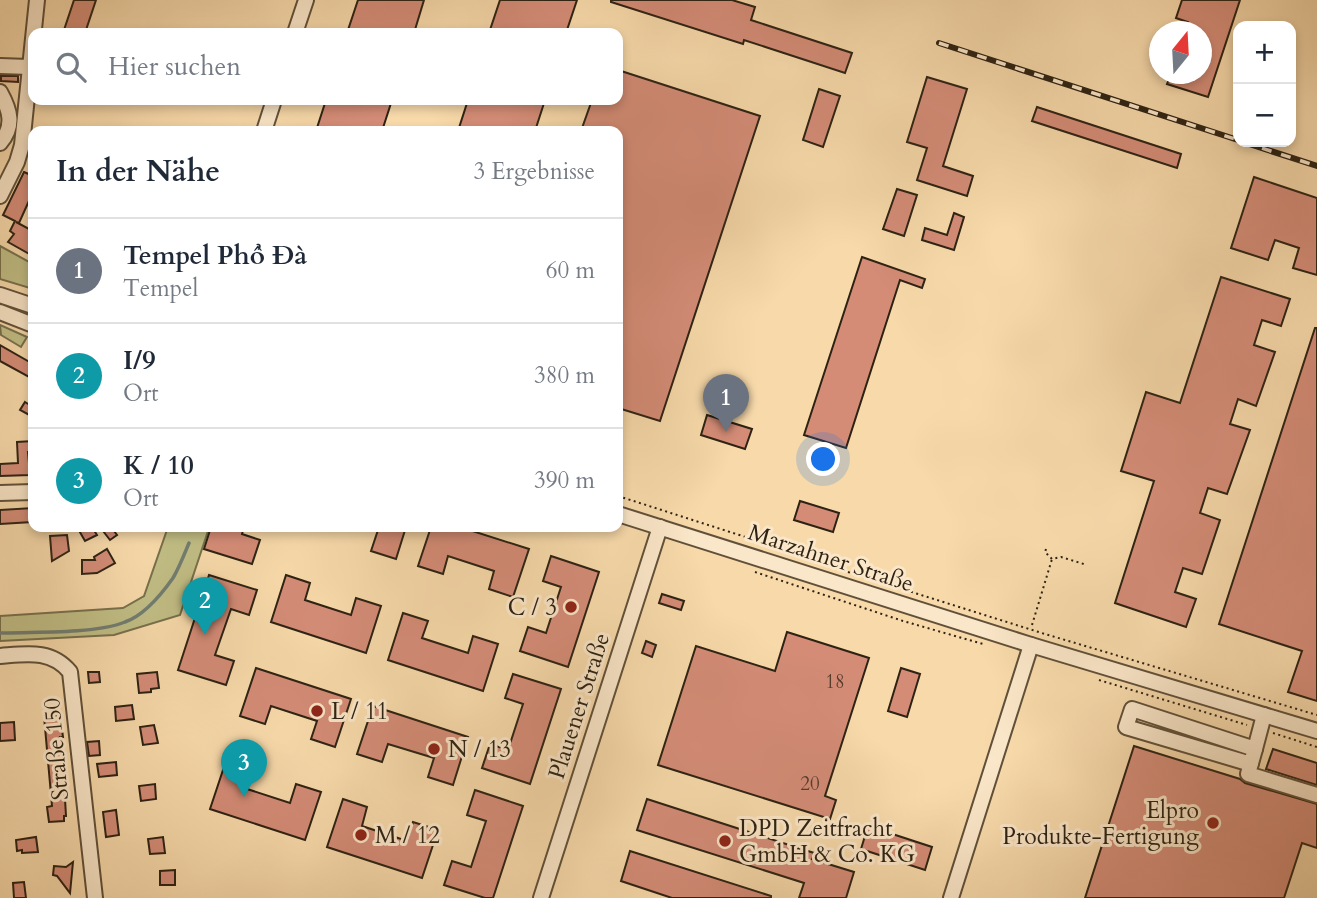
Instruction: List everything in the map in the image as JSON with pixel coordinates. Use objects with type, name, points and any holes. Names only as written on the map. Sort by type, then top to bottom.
[{"type":"street","points":[[34,28],[37,0]]},
{"type":"street","points":[[297,28],[306,0]]},
{"type":"street","points":[[0,65],[28,67]]},
{"type":"street","points":[[0,195],[17,162],[22,145],[28,78]]},
{"type":"street","points":[[0,92],[10,111],[6,136],[0,144]]},
{"type":"street","points":[[266,126],[272,105]]},
{"type":"street","points":[[0,295],[28,304]]},
{"type":"street","points":[[17,300],[6,314],[28,323]]},
{"type":"street","points":[[0,493],[28,492]]},
{"type":"street","name":"Marzahner Straße","points":[[623,516],[1031,645],[1262,722],[1317,731]]},
{"type":"street","name":"Plauener Straße","points":[[541,898],[626,658],[660,527]]},
{"type":"street","points":[[951,898],[1031,645]]},
{"type":"street","name":"Straße 150","points":[[0,656],[43,655],[63,664],[70,671],[95,898]]},
{"type":"street","points":[[1132,709],[1253,756],[1126,727],[1132,709]]},
{"type":"street","points":[[1262,722],[1248,774],[1317,795]]},
{"type":"path","points":[[623,498],[814,559],[833,568]]},
{"type":"path","points":[[1046,550],[1052,559]]},
{"type":"path","points":[[1052,559],[1060,557],[1087,565]]},
{"type":"path","points":[[1032,625],[1052,559]]},
{"type":"path","points":[[843,571],[1317,715]]},
{"type":"path","points":[[1091,678],[1262,722],[1317,747]]},
{"type":"shaded area","points":[[0,246],[28,261],[28,287],[0,279]]},
{"type":"shaded area","points":[[0,325],[27,337],[21,347],[1,335]]},
{"type":"shaded area","points":[[166,532],[208,532],[180,615],[114,635],[0,641],[0,616],[123,608],[144,596]]},
{"type":"building","points":[[74,0],[96,0],[87,28],[65,28]]},
{"type":"building","points":[[358,0],[424,0],[416,28],[349,28]]},
{"type":"building","points":[[500,0],[577,0],[568,28],[491,28]]},
{"type":"building","points":[[611,0],[732,0],[755,7],[751,20],[852,53],[845,73],[744,40],[743,44]]},
{"type":"building","points":[[1182,0],[1240,0],[1208,97],[1167,84],[1212,84],[1212,21],[1185,21],[1176,18]]},
{"type":"building","points":[[623,72],[760,116],[660,421],[623,410],[623,126],[583,126],[590,105],[623,105]]},
{"type":"building","points":[[1,76],[18,76],[18,82],[1,81]]},
{"type":"building","points":[[927,77],[967,89],[943,166],[973,176],[967,196],[917,180],[927,148],[907,142]]},
{"type":"building","points":[[819,89],[840,96],[823,147],[803,140]]},
{"type":"building","points":[[324,105],[390,105],[384,126],[318,126]]},
{"type":"building","points":[[466,105],[543,105],[537,126],[460,126]]},
{"type":"building","points":[[1037,107],[1181,154],[1177,168],[1032,121]]},
{"type":"building","points":[[24,172],[28,174],[28,203],[19,223],[16,222],[28,228],[28,253],[8,242],[14,234],[10,231],[15,221],[3,215]]},
{"type":"building","points":[[1254,177],[1317,198],[1317,275],[1293,268],[1299,248],[1275,240],[1268,260],[1231,248]]},
{"type":"building","points":[[897,189],[917,195],[904,236],[883,229]]},
{"type":"building","points":[[954,213],[964,217],[954,250],[922,240],[925,228],[947,235]]},
{"type":"building","points":[[862,257],[925,279],[922,288],[900,280],[846,448],[804,435]]},
{"type":"building","points":[[1221,277],[1290,299],[1281,326],[1262,320],[1254,345],[1275,352],[1256,406],[1238,399],[1230,424],[1250,430],[1227,494],[1208,488],[1200,513],[1220,520],[1202,574],[1183,568],[1175,592],[1196,599],[1186,627],[1115,603],[1154,481],[1121,471],[1146,392],[1180,403]]},
{"type":"building","points":[[1315,328],[1317,701],[1288,692],[1302,651],[1219,624]]},
{"type":"building","points":[[0,345],[28,361],[28,376],[0,361]]},
{"type":"building","points":[[25,402],[28,404],[28,414],[20,410]]},
{"type":"building","points":[[707,415],[752,429],[745,449],[701,435]]},
{"type":"building","points":[[28,441],[28,475],[0,476],[0,464],[18,463],[17,442]]},
{"type":"building","points":[[800,501],[839,513],[833,532],[794,520]]},
{"type":"building","points":[[28,508],[28,522],[0,524],[0,510]]},
{"type":"building","points":[[80,532],[95,532],[97,535],[85,541]]},
{"type":"building","points":[[104,532],[115,532],[117,535],[110,540]]},
{"type":"building","points":[[209,532],[243,532],[260,540],[252,564],[204,549]]},
{"type":"building","points":[[377,532],[404,532],[396,559],[371,551]]},
{"type":"building","points":[[429,532],[476,532],[529,549],[513,597],[489,589],[494,571],[448,556],[443,574],[418,566]]},
{"type":"building","points":[[67,535],[69,551],[52,561],[50,536]]},
{"type":"building","points":[[107,549],[115,563],[97,573],[82,574],[82,560],[95,560],[94,557]]},
{"type":"building","name":"C / 3","points":[[551,556],[599,572],[568,667],[520,651],[528,627],[546,633],[561,587],[543,581]]},
{"type":"building","points":[[209,575],[257,590],[249,615],[231,609],[215,655],[234,661],[226,685],[178,670]]},
{"type":"building","points":[[286,575],[310,583],[305,600],[351,615],[356,598],[381,606],[366,653],[271,622]]},
{"type":"building","points":[[662,594],[684,601],[681,610],[659,603]]},
{"type":"building","points":[[403,613],[428,621],[422,638],[468,653],[473,636],[498,644],[483,691],[388,660]]},
{"type":"building","points":[[787,632],[869,658],[825,796],[836,800],[830,819],[658,765],[696,646],[775,671]]},
{"type":"building","points":[[646,641],[656,645],[652,657],[642,653]]},
{"type":"building","name":"L / 11","points":[[256,668],[351,699],[335,747],[311,739],[317,721],[271,706],[265,724],[240,716]]},
{"type":"building","points":[[901,668],[920,674],[907,717],[888,711]]},
{"type":"building","points":[[88,672],[99,672],[100,682],[89,683]]},
{"type":"building","points":[[157,672],[159,688],[139,693],[137,674]]},
{"type":"building","points":[[513,674],[561,689],[530,784],[482,768],[490,744],[508,750],[523,704],[505,698]]},
{"type":"building","points":[[132,705],[134,719],[116,721],[115,707]]},
{"type":"building","name":"N / 13","points":[[373,706],[468,737],[453,785],[428,777],[434,758],[388,744],[382,762],[357,754]]},
{"type":"building","points":[[60,715],[66,816],[64,821],[49,822],[47,807],[52,806],[44,716]]},
{"type":"building","points":[[14,722],[15,740],[0,741],[0,723]]},
{"type":"building","points":[[154,725],[158,743],[143,745],[140,727]]},
{"type":"building","points":[[99,741],[100,755],[89,756],[87,742]]},
{"type":"building","name":"Elpro Produkte-Fertigung","points":[[1134,746],[1317,804],[1317,848],[1302,843],[1284,898],[1085,898]]},
{"type":"building","points":[[1273,749],[1317,763],[1317,785],[1266,769]]},
{"type":"building","points":[[226,761],[250,769],[244,788],[290,803],[296,784],[321,792],[305,840],[210,809]]},
{"type":"building","points":[[116,762],[117,775],[99,777],[97,764]]},
{"type":"building","points":[[155,784],[156,799],[141,801],[139,786]]},
{"type":"building","points":[[475,790],[523,806],[493,898],[444,885],[452,861],[471,867],[486,821],[467,815]]},
{"type":"building","name":"M / 12","points":[[343,799],[367,807],[362,826],[407,841],[413,822],[438,830],[422,878],[327,847]]},
{"type":"building","name":"DPD Zeitfracht GmbH & Co. KG","points":[[647,799],[814,853],[812,859],[854,872],[846,898],[799,898],[804,883],[637,830]]},
{"type":"building","points":[[116,810],[119,835],[106,837],[103,812]]},
{"type":"building","points":[[868,826],[932,847],[925,870],[861,849]]},
{"type":"building","points":[[36,837],[38,852],[17,851],[16,840]]},
{"type":"building","points":[[163,837],[165,853],[150,854],[148,839]]},
{"type":"building","name":"DPD Zeitfracht GmbH & Co. KG","points":[[630,851],[771,898],[672,898],[621,881]]},
{"type":"building","points":[[73,862],[70,893],[57,876],[53,875],[54,866],[66,867]]},
{"type":"building","points":[[175,870],[175,885],[160,885],[160,871]]},
{"type":"building","points":[[24,882],[26,898],[14,898],[13,883]]},
{"type":"waterway","points":[[0,633],[98,629],[132,619],[152,604],[173,578],[189,543]]},
{"type":"railway","points":[[939,43],[1233,138]]},
{"type":"railway","points":[[1258,147],[1317,166]]},
{"type":"place","name":"Tempel Phổ Đà","points":[[726,432]]},
{"type":"place","name":"C / 3","points":[[571,607]]},
{"type":"place","name":"I/9","points":[[205,635]]},
{"type":"place","name":"L / 11","points":[[317,711]]},
{"type":"place","name":"N / 13","points":[[434,749]]},
{"type":"place","name":"K / 10","points":[[244,797]]},
{"type":"place","name":"Elpro Produkte-Fertigung","points":[[1213,823]]},
{"type":"place","name":"M / 12","points":[[361,835]]},
{"type":"place","name":"DPD Zeitfracht GmbH & Co. KG","points":[[725,841]]}]
